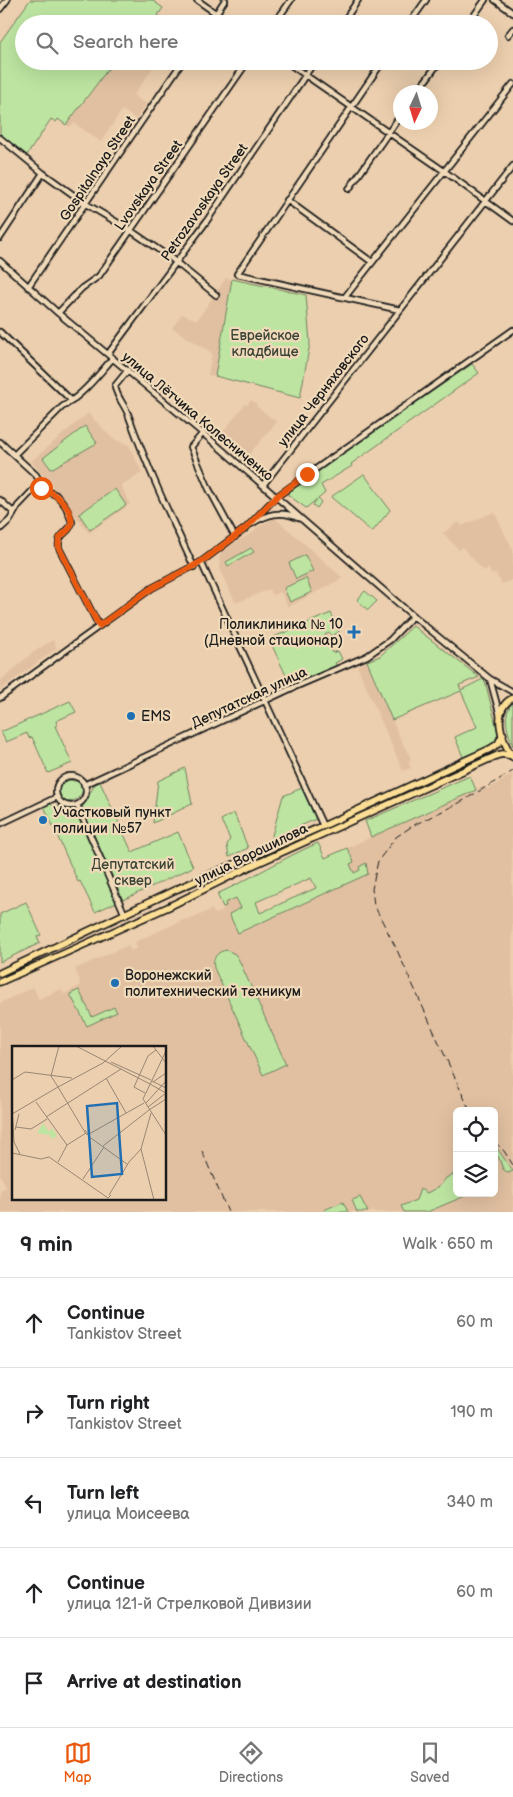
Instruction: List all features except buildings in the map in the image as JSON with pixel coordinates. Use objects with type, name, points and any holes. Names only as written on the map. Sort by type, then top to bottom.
[{"type":"main road","points":[[500,716],[503,705],[513,698]]},
{"type":"main road","name":"улица Ворошилова","points":[[500,716],[506,746],[513,757]]},
{"type":"main road","name":"улица Ворошилова","points":[[0,973],[158,898],[323,826],[490,749],[498,744],[503,734]]},
{"type":"main road","name":"улица Ворошилова","points":[[0,982],[164,909],[249,867],[498,755],[503,754],[513,757]]},
{"type":"main road","points":[[158,898],[164,909]]},
{"type":"street","points":[[0,10],[7,0]]},
{"type":"street","points":[[197,0],[219,15]]},
{"type":"street","points":[[216,13],[226,0]]},
{"type":"street","points":[[280,15],[291,0]]},
{"type":"street","points":[[348,15],[358,0]]},
{"type":"street","points":[[415,15],[426,0]]},
{"type":"street","points":[[474,15],[485,0]]},
{"type":"street","points":[[495,0],[513,13]]},
{"type":"street","points":[[508,35],[513,29]]},
{"type":"street","name":"Gospitalnaya Street","points":[[28,287],[177,70]]},
{"type":"street","name":"Lvovskaya Street","points":[[58,313],[82,288],[99,276],[242,70]]},
{"type":"street","points":[[298,70],[389,132],[513,221]]},
{"type":"street","name":"Petrozavoskaya Street","points":[[108,354],[206,222],[309,70]]},
{"type":"street","points":[[377,70],[237,274],[400,310]]},
{"type":"street","points":[[423,85],[434,70]]},
{"type":"street","points":[[345,298],[513,84]]},
{"type":"street","points":[[349,189],[393,126]]},
{"type":"street","points":[[0,138],[43,173],[86,204],[130,230],[176,262],[216,295]]},
{"type":"street","name":"улица Черняховского","points":[[263,485],[513,166]]},
{"type":"street","points":[[0,238],[43,173]]},
{"type":"street","points":[[286,200],[372,262]]},
{"type":"street","name":"улица Лётчика Колесниченко","points":[[0,261],[58,313],[202,432],[413,616],[490,679],[513,692]]},
{"type":"street","points":[[0,698],[152,588],[201,562],[246,528],[276,497],[513,330]]},
{"type":"street","points":[[0,332],[72,401]]},
{"type":"street","points":[[14,455],[62,407],[72,401],[93,382],[113,358]]},
{"type":"street","points":[[128,370],[115,386],[116,392],[127,411],[144,460],[194,566]]},
{"type":"street","points":[[202,432],[191,447],[209,489],[235,537]]},
{"type":"street","points":[[0,442],[36,475],[45,490]]},
{"type":"street","points":[[0,529],[10,520],[13,512],[35,488],[56,495],[70,515],[71,526],[61,535],[58,541],[59,548],[99,626]]},
{"type":"street","points":[[0,500],[13,512]]},
{"type":"street","points":[[246,528],[265,516],[279,513],[286,513],[304,522]]},
{"type":"street","points":[[201,562],[323,826]]},
{"type":"street","name":"Депутатская улица","points":[[84,785],[266,702],[290,689],[367,656],[390,640],[413,616]]},
{"type":"street","points":[[490,679],[500,716]]},
{"type":"street","points":[[73,776],[78,778],[84,785],[86,794],[77,805],[68,806],[63,804],[57,797],[57,784],[64,777],[73,776]]},
{"type":"street","points":[[0,824],[57,797]]},
{"type":"street","points":[[77,805],[125,915]]},
{"type":"shaded area","points":[[30,0],[152,0],[163,8],[158,15],[19,15]]},
{"type":"shaded area","points":[[15,21],[15,70],[151,70],[134,95],[146,104],[136,119],[122,110],[101,142],[74,123],[70,127],[58,119],[56,122],[51,119],[27,155],[0,135],[0,42]]},
{"type":"shaded area","points":[[226,278],[232,279],[215,376],[208,375],[212,353],[172,328],[182,314],[197,320]]},
{"type":"shaded area","points":[[251,400],[277,422],[246,458],[219,437],[245,404],[247,405]]},
{"type":"shaded area","points":[[88,413],[113,439],[129,445],[142,473],[121,485],[130,504],[89,533],[31,461]]},
{"type":"shaded area","points":[[494,512],[513,550],[513,579],[502,584],[495,573],[492,575],[488,568],[484,571],[462,547],[459,550],[443,533],[458,522],[462,526]]},
{"type":"shaded area","points":[[275,518],[343,578],[288,607],[281,592],[273,595],[270,589],[236,603],[220,571],[219,558],[222,550]]},
{"type":"shaded area","points":[[53,640],[57,648],[0,690],[0,681],[32,653]]},
{"type":"shaded area","points":[[367,661],[411,760],[408,761],[411,768],[403,771],[357,666]]},
{"type":"shaded area","points":[[512,774],[513,1212],[0,1212],[0,1190],[6,1187],[0,1175],[0,1003],[33,987],[39,999],[61,989],[64,994],[80,986],[75,969],[128,945],[131,951],[137,948],[135,942],[185,919],[189,920],[212,909],[215,914],[223,911],[222,908],[226,906],[225,903],[236,898],[261,913],[316,888],[325,858],[484,786],[488,789]]},
{"type":"green space","points":[[30,0],[152,0],[163,8],[158,15],[19,15]]},
{"type":"green space","points":[[15,21],[15,70],[107,70],[66,125],[58,119],[56,122],[51,119],[27,155],[0,135],[0,42]]},
{"type":"green space","name":"Еврейское кладбище","points":[[232,279],[306,295],[310,343],[300,398],[215,376]]},
{"type":"green space","points":[[472,364],[479,373],[351,464],[352,466],[321,485],[325,493],[318,499],[321,502],[317,508],[313,505],[317,499],[306,508],[288,495],[289,489]]},
{"type":"green space","points":[[85,426],[97,443],[51,469],[43,458]]},
{"type":"green space","points":[[364,474],[390,510],[372,532],[331,497]]},
{"type":"green space","points":[[115,489],[126,505],[90,530],[79,514]]},
{"type":"green space","points":[[251,548],[254,552],[228,566],[226,562]]},
{"type":"green space","points":[[305,555],[313,571],[296,579],[289,563]]},
{"type":"green space","points":[[306,578],[312,592],[290,602],[284,588]]},
{"type":"green space","points":[[365,591],[377,601],[368,610],[357,600]]},
{"type":"green space","points":[[331,613],[339,632],[331,636],[329,632],[325,635],[333,653],[338,651],[342,659],[335,663],[337,667],[291,686],[269,639]]},
{"type":"green space","points":[[413,626],[479,677],[459,685],[461,690],[483,679],[485,681],[498,733],[494,744],[463,757],[455,737],[477,727],[461,691],[392,720],[367,661],[380,656]]},
{"type":"green space","points":[[70,701],[76,712],[56,721],[57,725],[55,726],[72,763],[48,773],[32,737],[29,738],[27,733],[6,742],[1,732]]},
{"type":"green space","points":[[513,703],[513,746],[506,718],[509,708]]},
{"type":"green space","points":[[185,768],[192,804],[153,823],[158,781]]},
{"type":"green space","points":[[470,776],[476,790],[371,837],[365,821]]},
{"type":"green space","points":[[70,780],[79,782],[83,791],[74,800],[68,802],[61,801],[57,791],[62,783]]},
{"type":"green space","name":"Депутатский сквер","points":[[100,782],[132,852],[178,832],[193,867],[123,900],[82,808],[95,784]]},
{"type":"green space","points":[[302,788],[316,819],[271,839],[283,796]]},
{"type":"green space","name":"Депутатский сквер","points":[[49,804],[75,811],[117,902],[95,912],[80,881],[78,882],[44,806]]},
{"type":"green space","points":[[234,813],[248,848],[229,857],[227,845],[230,839],[221,820]]},
{"type":"green space","points":[[318,843],[325,858],[347,848],[354,862],[350,864],[354,873],[360,870],[359,867],[366,863],[368,874],[238,933],[229,914],[241,908],[236,898],[225,903],[226,906],[223,907],[217,894]],"holes":[[[311,878],[316,888],[260,913],[256,902]]]},
{"type":"green space","points":[[26,902],[41,935],[37,936],[40,943],[0,962],[0,914]]},
{"type":"green space","points":[[227,950],[238,958],[286,1064],[263,1075],[214,968],[216,956],[220,952]]},
{"type":"green space","points":[[79,990],[92,1017],[114,1007],[117,1012],[87,1026],[70,994]]},
{"type":"green space","points":[[498,1150],[513,1171],[508,1173],[503,1169],[498,1156]]},
{"type":"green space","points":[[453,1174],[453,1197],[463,1197],[427,1212],[404,1212],[401,1206],[416,1200],[420,1189],[427,1193],[440,1186],[446,1178]]},
{"type":"green space","points":[[360,1197],[368,1212],[357,1212],[352,1200]]},
{"type":"green space","points":[[343,1202],[348,1212],[323,1212],[326,1209]]},
{"type":"railway","points":[[468,1107],[396,948],[374,905],[372,889],[378,861],[396,837],[414,825],[461,802],[513,771]]},
{"type":"railway","points":[[498,1145],[513,1165]]},
{"type":"railway","points":[[202,1151],[228,1212]]},
{"type":"place","name":"Поликлиника № 10 (Дневной стационар)","points":[[354,632]]},
{"type":"place","name":"EMS","points":[[131,716]]},
{"type":"place","name":"Участковый пункт полиции №57","points":[[43,820]]},
{"type":"place","name":"Воронежский политехнический техникум","points":[[115,983]]},
{"type":"route","points":[[41,488],[56,495],[70,515],[71,526],[70,529],[61,535],[58,541],[59,548],[99,626],[152,588],[201,562],[246,528],[276,497],[307,474]]}]
